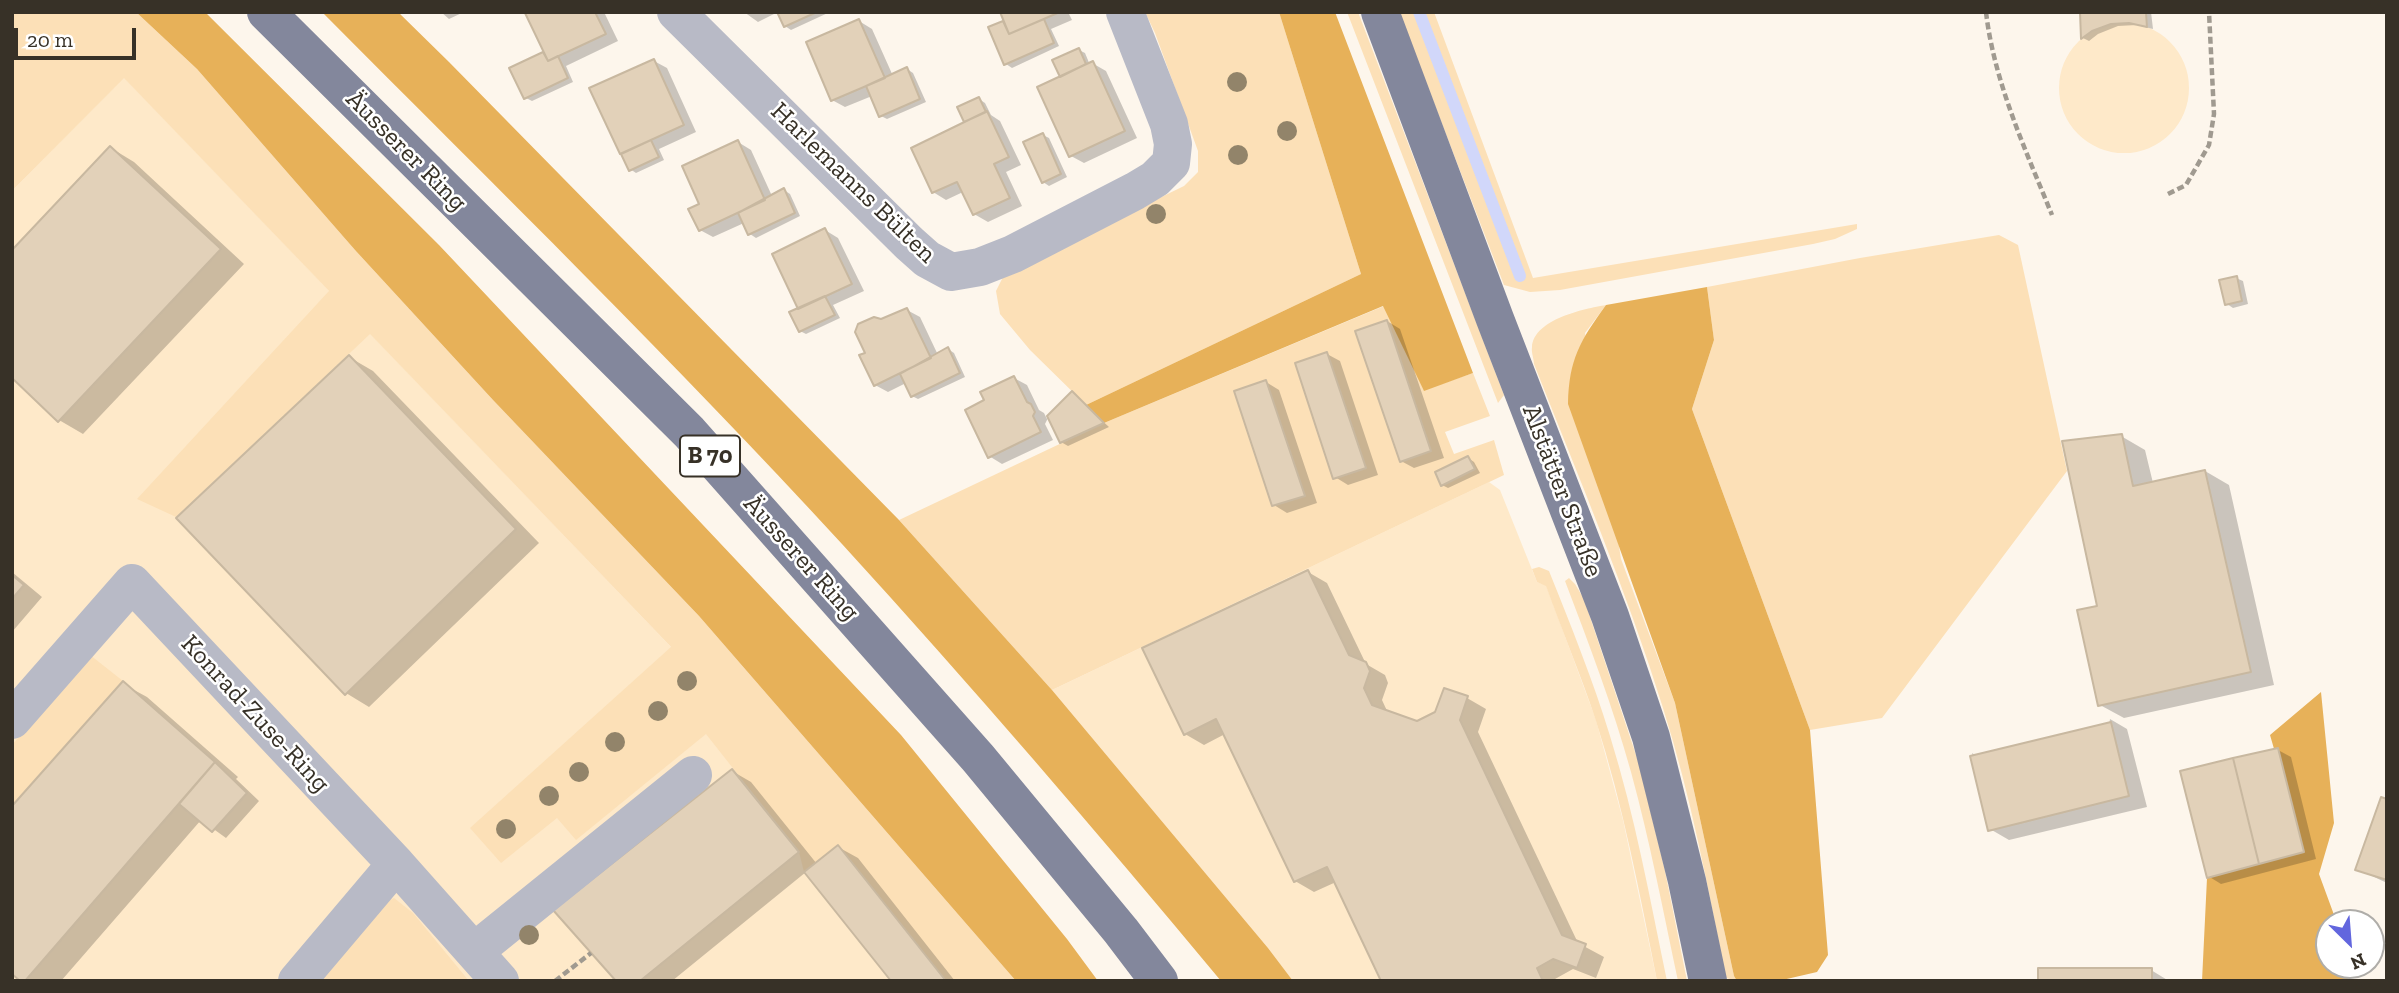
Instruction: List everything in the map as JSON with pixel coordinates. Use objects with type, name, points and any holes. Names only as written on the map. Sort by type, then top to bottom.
[{"type":"main road","name":"Äusserer Ring","points":[[267,12],[689,432],[978,758],[1159,981]]},
{"type":"main road","name":"Alstätter Straße","points":[[1380,12],[1490,307],[1611,616],[1651,737],[1687,881],[1708,981]]},
{"type":"street","name":"Harlemanns Bülten","points":[[676,12],[909,243],[927,259],[951,272],[980,267],[1013,254],[1135,191],[1155,179],[1171,163],[1169,124],[1125,12]]},
{"type":"street","name":"Konrad-Zuse-Ring","points":[[12,720],[132,583],[396,864],[500,981]]},
{"type":"street","points":[[475,951],[693,775]]},
{"type":"street","points":[[297,981],[396,864]]},
{"type":"path","points":[[1986,12],[1988,29],[2012,116],[2052,215]]},
{"type":"path","points":[[2168,194],[2186,185],[2208,145],[2214,114],[2209,12]]},
{"type":"path","points":[[555,981],[591,953]]},
{"type":"shaded area","points":[[12,12],[136,12],[197,69],[355,250],[493,400],[699,616],[1016,981],[945,981],[838,845],[804,872],[799,852],[706,734],[576,840],[557,818],[501,863],[470,828],[671,647],[370,334],[176,517],[137,499],[329,291],[124,78],[12,191]]},
{"type":"shaded area","points":[[136,12],[205,12],[439,245],[901,735],[1098,981],[1016,981],[699,616],[493,400],[355,250],[197,69]]},
{"type":"shaded area","points":[[322,12],[398,12],[449,62],[899,520],[1052,690],[1293,981],[1221,981],[939,651],[779,476],[650,342]]},
{"type":"shaded area","points":[[1145,12],[1279,12],[1361,274],[1086,405],[1030,350],[1000,314],[996,291],[1005,273],[1184,186],[1198,172],[1198,151]]},
{"type":"shaded area","points":[[1279,12],[1335,12],[1473,373],[1424,391],[1383,306],[1104,423],[1086,405],[1361,274]]},
{"type":"shaded area","points":[[1347,12],[1358,12],[1504,395],[1498,403]]},
{"type":"shaded area","points":[[1399,12],[1434,12],[1533,278],[1857,224],[1857,229],[1835,239],[1813,244],[1560,290],[1530,292],[1504,285]]},
{"type":"shaded area","points":[[2124,23],[2149,28],[2170,42],[2184,63],[2189,88],[2184,113],[2170,134],[2149,148],[2124,153],[2099,148],[2078,134],[2064,113],[2059,88],[2064,63],[2078,42],[2099,28]]},
{"type":"shaded area","points":[[124,77],[671,647],[977,981],[12,981],[12,191]]},
{"type":"shaded area","points":[[1999,235],[2018,245],[2067,471],[1882,718],[1810,730],[1692,409],[1714,340],[1707,287]]},
{"type":"shaded area","points":[[1707,287],[1714,340],[1692,409],[1810,730],[1828,955],[1817,972],[1778,981],[1737,981],[1734,976],[1675,703],[1568,404],[1571,375],[1578,351],[1606,305]]},
{"type":"shaded area","points":[[1606,305],[1585,333],[1621,559],[1675,703],[1737,981],[1726,978],[1690,808],[1673,741],[1649,665],[1602,535],[1534,364],[1532,347],[1541,329],[1562,317]]},
{"type":"shaded area","points":[[1384,306],[1424,390],[1473,373],[1490,416],[1445,432],[1454,454],[1494,440],[1504,475],[1052,690],[899,520],[1104,423]]},
{"type":"shaded area","points":[[1489,482],[1500,490],[1537,582],[1546,585],[1596,720],[1623,820],[1657,981],[1293,981],[1052,690]]},
{"type":"shaded area","points":[[1539,567],[1549,571],[1610,736],[1635,827],[1667,981],[1657,981],[1630,850],[1606,753],[1546,586],[1537,582],[1532,569]]},
{"type":"shaded area","points":[[1569,578],[1584,599],[1639,764],[1665,871],[1687,981],[1678,981],[1631,772],[1609,700],[1565,581]]},
{"type":"shaded area","points":[[90,655],[123,681],[12,806],[12,745]]},
{"type":"shaded area","points":[[2321,692],[2334,823],[2319,874],[2332,909],[2315,909],[2315,979],[2349,981],[2202,981],[2207,878],[2304,852],[2270,735]]},
{"type":"shaded area","points":[[394,898],[413,913],[469,981],[312,981],[370,911]]},
{"type":"building","points":[[595,12],[606,34],[548,61],[525,13]]},
{"type":"building","points":[[777,12],[817,12],[784,27]]},
{"type":"building","points":[[1000,12],[1060,12],[1009,34]]},
{"type":"building","points":[[2080,12],[2146,12],[2147,27],[2129,23],[2111,24],[2092,31],[2081,39]]},
{"type":"building","points":[[859,19],[885,78],[831,101],[806,42]]},
{"type":"building","points":[[1044,19],[1054,43],[1004,65],[988,27],[1003,21],[1009,34]]},
{"type":"building","points":[[1079,48],[1086,64],[1060,77],[1052,60]]},
{"type":"building","points":[[543,52],[548,61],[558,56],[568,78],[524,99],[509,68]]},
{"type":"building","points":[[654,59],[684,125],[620,154],[589,88]]},
{"type":"building","points":[[1093,61],[1125,131],[1069,157],[1037,87]]},
{"type":"building","points":[[907,67],[920,99],[879,117],[866,86]]},
{"type":"building","points":[[979,97],[986,112],[964,122],[957,107]]},
{"type":"building","points":[[987,111],[1009,157],[994,164],[1010,198],[973,215],[957,182],[932,193],[911,148]]},
{"type":"building","points":[[1043,133],[1061,174],[1042,183],[1023,142]]},
{"type":"building","points":[[651,140],[659,157],[629,171],[621,154]]},
{"type":"building","points":[[738,140],[765,200],[699,231],[688,209],[699,204],[682,166]]},
{"type":"building","points":[[110,146],[221,249],[58,422],[12,378],[12,250]]},
{"type":"building","points":[[784,188],[795,213],[748,235],[738,213]]},
{"type":"building","points":[[825,228],[852,284],[798,309],[772,254]]},
{"type":"building","points":[[2237,276],[2242,301],[2225,305],[2219,280]]},
{"type":"building","points":[[825,296],[835,315],[799,332],[789,312]]},
{"type":"building","points":[[907,308],[931,358],[874,386],[859,355],[865,353],[855,332],[858,324],[874,317],[881,319]]},
{"type":"building","points":[[1387,320],[1431,451],[1400,462],[1355,331]]},
{"type":"building","points":[[948,347],[960,373],[911,397],[900,374]]},
{"type":"building","points":[[1327,352],[1366,468],[1333,479],[1295,363]]},
{"type":"building","points":[[349,355],[516,529],[345,695],[176,518]]},
{"type":"building","points":[[1014,376],[1035,412],[1033,416],[1041,432],[988,458],[965,410],[984,400],[980,392]]},
{"type":"building","points":[[1266,380],[1305,496],[1272,506],[1234,391]]},
{"type":"building","points":[[1072,391],[1104,423],[1060,443],[1047,416]]},
{"type":"building","points":[[2122,434],[2133,486],[2205,470],[2251,672],[2098,706],[2077,610],[2097,606],[2062,441]]},
{"type":"building","points":[[1468,456],[1475,469],[1441,486],[1435,472]]},
{"type":"building","points":[[1308,570],[1349,655],[1366,662],[1370,671],[1364,688],[1372,705],[1417,721],[1435,712],[1444,688],[1468,696],[1460,720],[1562,935],[1586,944],[1577,968],[1553,959],[1537,968],[1543,981],[1381,981],[1327,867],[1294,882],[1216,719],[1184,735],[1142,648]]},
{"type":"building","points":[[12,575],[24,585],[12,599]]},
{"type":"building","points":[[123,681],[215,762],[25,981],[20,981],[12,974],[12,806]]},
{"type":"building","points":[[2111,722],[2129,796],[1988,831],[1970,756]]},
{"type":"building","points":[[2278,748],[2304,852],[2259,864],[2233,758]]},
{"type":"building","points":[[2233,758],[2259,864],[2207,878],[2180,771]]},
{"type":"building","points":[[215,762],[247,793],[212,832],[179,804]]},
{"type":"building","points":[[732,769],[799,852],[640,981],[616,981],[553,910]]},
{"type":"building","points":[[2381,797],[2387,799],[2387,880],[2355,870]]},
{"type":"building","points":[[838,845],[946,981],[891,981],[804,872]]},
{"type":"building","points":[[2038,968],[2152,968],[2152,981],[2038,981]]},
{"type":"waterway","points":[[1419,12],[1520,276]]}]
